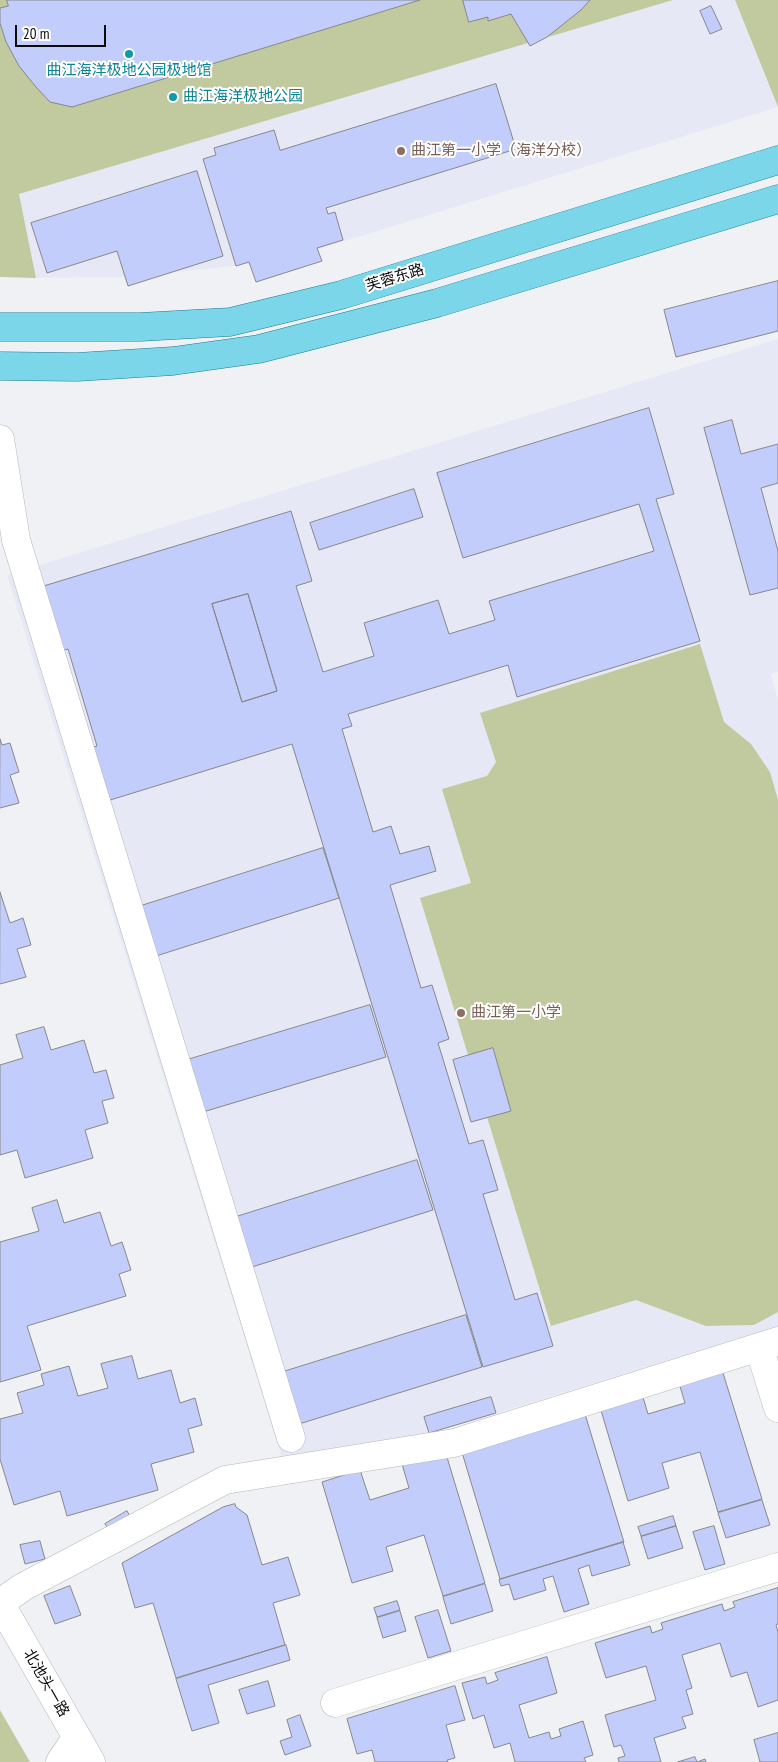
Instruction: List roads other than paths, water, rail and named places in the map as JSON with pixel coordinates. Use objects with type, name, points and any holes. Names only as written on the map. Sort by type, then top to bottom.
[{"type":"main road","name":"芙蓉东路","points":[[0,327],[140,327],[230,322],[341,295],[778,160]]},
{"type":"main road","points":[[0,366],[77,367],[154,362],[260,349],[437,304],[778,199]]},
{"type":"street","points":[[0,439],[16,540],[291,1438]]},
{"type":"street","points":[[0,1603],[24,1587],[225,1480],[454,1443],[769,1344],[778,1408]]},
{"type":"street","points":[[335,1703],[778,1567]]},
{"type":"street","name":"北池头一路","points":[[0,1603],[91,1762]]},
{"type":"street","points":[[60,1762],[77,1737]]},
{"type":"place","name":"曲江海洋极地公园极地馆","points":[[129,54]]},
{"type":"place","name":"曲江海洋极地公园","points":[[173,97]]},
{"type":"place","name":"曲江第一小学（海洋分校）","points":[[401,151]]},
{"type":"place","name":"曲江第一小学","points":[[461,1013]]}]
